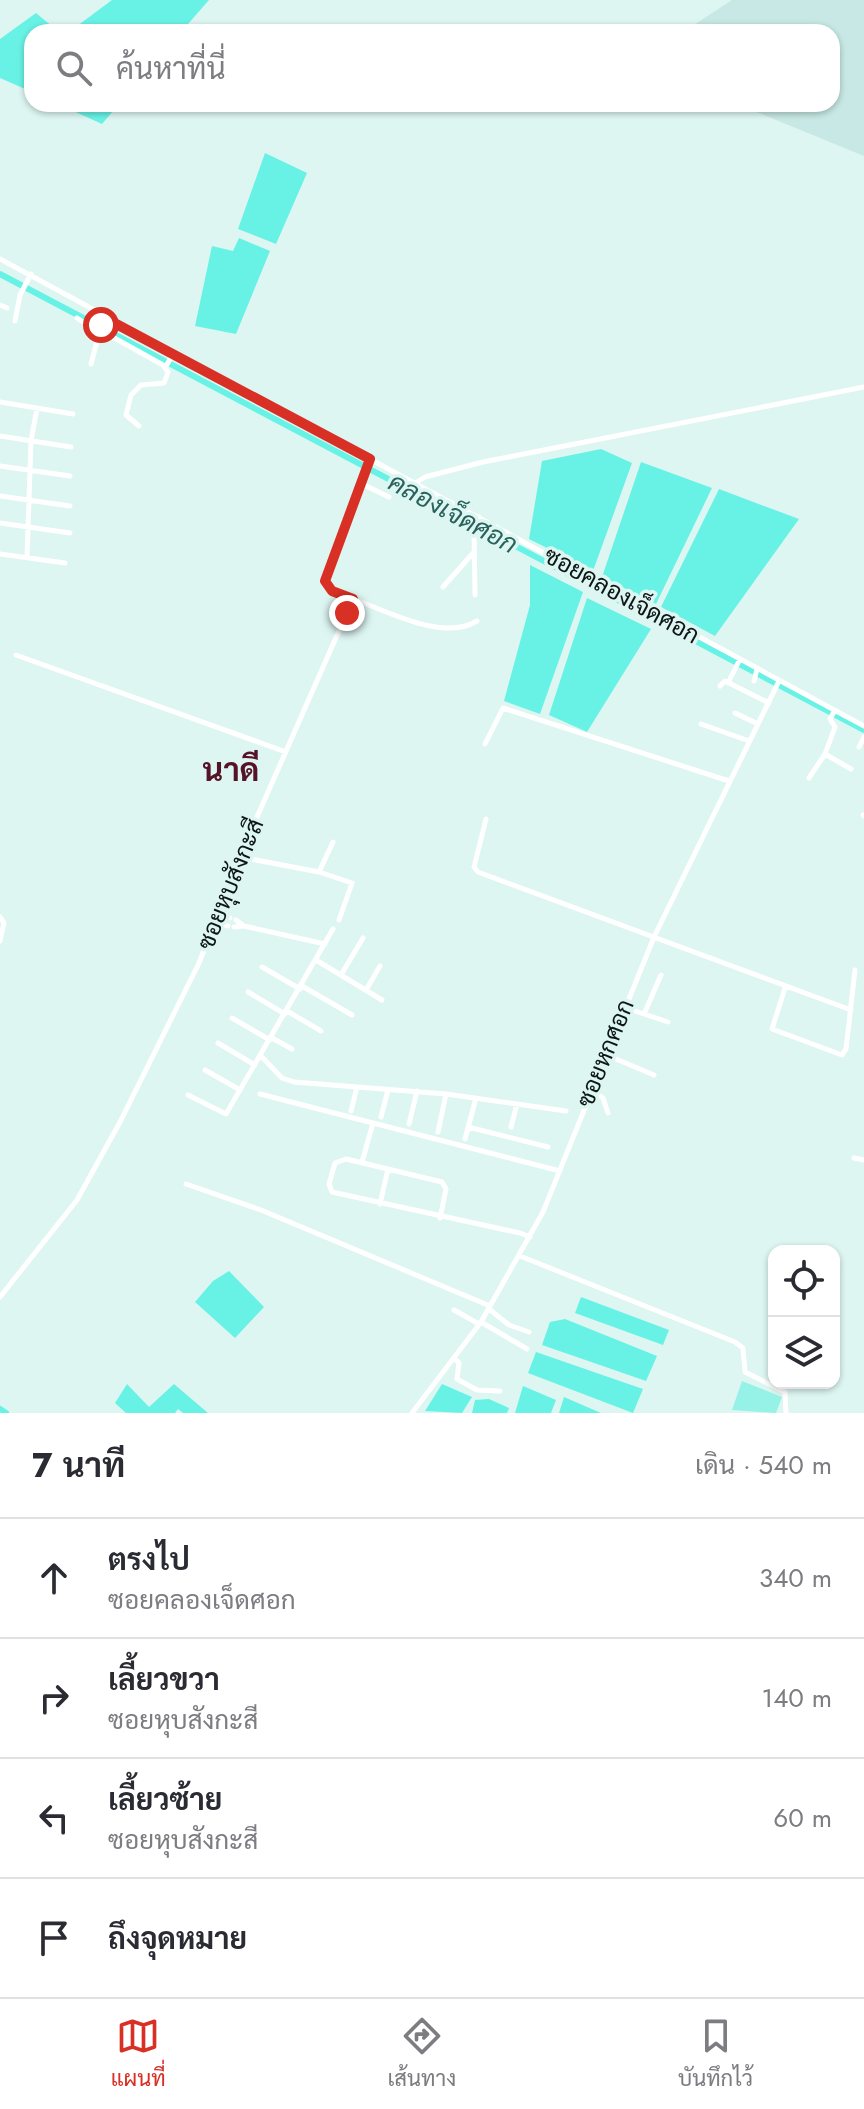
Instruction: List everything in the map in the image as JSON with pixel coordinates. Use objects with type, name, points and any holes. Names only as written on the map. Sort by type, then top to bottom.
[{"type":"street","name":"ซอยคลองเจ็ดศอก","points":[[0,259],[101,326],[172,354],[368,464],[417,482],[477,521],[755,674],[779,681],[834,713],[864,726]]},
{"type":"street","points":[[15,321],[20,295],[29,277]]},
{"type":"street","points":[[0,305],[7,308]]},
{"type":"street","points":[[77,318],[101,326],[166,366],[168,372],[164,383],[141,385],[131,395],[126,415],[139,426]]},
{"type":"street","points":[[91,364],[101,326]]},
{"type":"street","points":[[166,366],[172,354]]},
{"type":"street","points":[[417,482],[425,477],[483,462],[864,387]]},
{"type":"street","points":[[0,402],[73,414]]},
{"type":"street","points":[[27,558],[31,441],[37,408]]},
{"type":"street","points":[[0,436],[71,447]]},
{"type":"street","points":[[368,464],[325,581],[332,591],[444,628],[466,627],[477,621]]},
{"type":"street","points":[[0,466],[70,476]]},
{"type":"street","points":[[360,483],[389,497]]},
{"type":"street","points":[[0,496],[70,506]]},
{"type":"street","points":[[475,595],[477,521]]},
{"type":"street","points":[[0,523],[70,533]]},
{"type":"street","points":[[443,587],[474,551]]},
{"type":"street","points":[[0,554],[65,563]]},
{"type":"street","name":"ซอยหุบสังกะสี","points":[[0,1297],[38,1253],[88,1182],[187,988],[282,751],[353,599]]},
{"type":"street","points":[[16,655],[282,751]]},
{"type":"street","points":[[728,683],[738,663]]},
{"type":"street","points":[[720,686],[722,681],[728,683],[764,701]]},
{"type":"street","name":"ซอยหกศอก","points":[[412,1413],[454,1358],[520,1256],[525,1235],[590,1089],[651,936],[729,781],[753,721],[779,681]]},
{"type":"street","points":[[485,744],[503,708],[729,781]]},
{"type":"street","points":[[735,713],[753,721]]},
{"type":"street","points":[[809,778],[825,754],[835,727],[834,713]]},
{"type":"street","points":[[701,724],[744,739]]},
{"type":"street","points":[[859,747],[864,737]]},
{"type":"street","points":[[825,754],[851,769]]},
{"type":"street","points":[[486,819],[475,870],[785,988],[851,1010]]},
{"type":"street","points":[[319,872],[333,842]]},
{"type":"street","points":[[240,857],[319,872],[352,883],[339,920]]},
{"type":"street","points":[[218,914],[244,926]]},
{"type":"street","points":[[0,917],[4,923],[0,941]]},
{"type":"street","points":[[215,923],[244,926],[325,944]]},
{"type":"street","points":[[188,1095],[225,1115],[333,929]]},
{"type":"street","points":[[341,975],[363,938]]},
{"type":"street","points":[[316,960],[382,1000]]},
{"type":"street","points":[[366,990],[380,966]]},
{"type":"street","points":[[262,967],[352,1015]]},
{"type":"street","points":[[785,988],[772,1029],[840,1054],[846,1052],[855,970]]},
{"type":"street","points":[[644,1014],[661,975]]},
{"type":"street","points":[[248,992],[321,1031]]},
{"type":"street","points":[[623,1007],[668,1022]]},
{"type":"street","points":[[232,1018],[292,1049]]},
{"type":"street","points":[[218,1043],[255,1065]]},
{"type":"street","points":[[604,1054],[654,1075]]},
{"type":"street","points":[[261,1056],[287,1080],[446,1094],[566,1111]]},
{"type":"street","points":[[205,1070],[240,1090]]},
{"type":"street","points":[[351,1111],[357,1087]]},
{"type":"street","points":[[590,1089],[603,1098],[608,1113]]},
{"type":"street","points":[[381,1117],[388,1090]]},
{"type":"street","points":[[409,1124],[417,1091]]},
{"type":"street","points":[[260,1094],[555,1170]]},
{"type":"street","points":[[438,1132],[446,1094]]},
{"type":"street","points":[[465,1139],[476,1098]]},
{"type":"street","points":[[511,1127],[517,1104]]},
{"type":"street","points":[[362,1162],[373,1123]]},
{"type":"street","points":[[468,1127],[548,1147]]},
{"type":"street","points":[[854,1158],[864,1160]]},
{"type":"street","points":[[440,1218],[445,1184],[362,1162],[337,1161],[330,1190],[440,1218],[525,1235]]},
{"type":"street","points":[[380,1204],[388,1169]]},
{"type":"street","points":[[186,1184],[261,1210],[487,1305],[509,1325],[529,1332]]},
{"type":"street","points":[[520,1256],[735,1342],[743,1348],[745,1372],[785,1392],[786,1413]]},
{"type":"street","points":[[454,1310],[527,1349]]},
{"type":"street","points":[[454,1358],[459,1363],[457,1379],[477,1390],[500,1391]]},
{"type":"shaded area","points":[[112,0],[209,0],[188,24],[80,24]]},
{"type":"shaded area","points":[[732,0],[864,0],[864,156],[757,112],[840,112],[840,24],[695,24]]},
{"type":"shaded area","points":[[36,13],[49,24],[24,24],[24,88],[0,78],[0,39]]},
{"type":"shaded area","points":[[76,112],[112,112],[102,124]]},
{"type":"shaded area","points":[[265,153],[307,173],[276,244],[238,229]]},
{"type":"shaded area","points":[[239,238],[270,251],[236,334],[195,326],[212,246],[233,251]]},
{"type":"shaded area","points":[[601,449],[632,463],[593,571],[529,539],[542,461]]},
{"type":"shaded area","points":[[641,462],[712,488],[656,604],[602,577]]},
{"type":"shaded area","points":[[719,489],[799,519],[715,636],[661,607]]},
{"type":"shaded area","points":[[530,565],[583,592],[540,714],[504,701],[530,605]]},
{"type":"shaded area","points":[[587,598],[651,629],[587,732],[549,715]]},
{"type":"shaded area","points":[[229,1271],[264,1307],[235,1338],[195,1302],[213,1281]]},
{"type":"shaded area","points":[[581,1297],[669,1330],[663,1345],[575,1313]]},
{"type":"shaded area","points":[[565,1319],[657,1356],[646,1381],[542,1345],[550,1322]]},
{"type":"shaded area","points":[[536,1352],[643,1389],[633,1413],[528,1373]]},
{"type":"shaded area","points":[[742,1381],[782,1397],[776,1413],[732,1410]]},
{"type":"shaded area","points":[[127,1384],[149,1407],[174,1384],[208,1413],[183,1413],[178,1409],[175,1413],[126,1413],[115,1403]]},
{"type":"shaded area","points":[[442,1384],[472,1397],[462,1413],[425,1411]]},
{"type":"shaded area","points":[[523,1386],[556,1400],[551,1413],[515,1413]]},
{"type":"shaded area","points":[[564,1397],[601,1413],[559,1413]]},
{"type":"shaded area","points":[[489,1399],[509,1408],[507,1413],[472,1413],[475,1400]]},
{"type":"waterway","name":"คลองเจ็ดศอก","points":[[0,274],[864,730]]},
{"type":"waterway","points":[[0,1409],[6,1413]]},
{"type":"district","name":"นาดี","points":[[231,770]]},
{"type":"route","points":[[101,325],[105,318],[370,459],[325,581],[332,591],[353,599],[347,613]]}]
